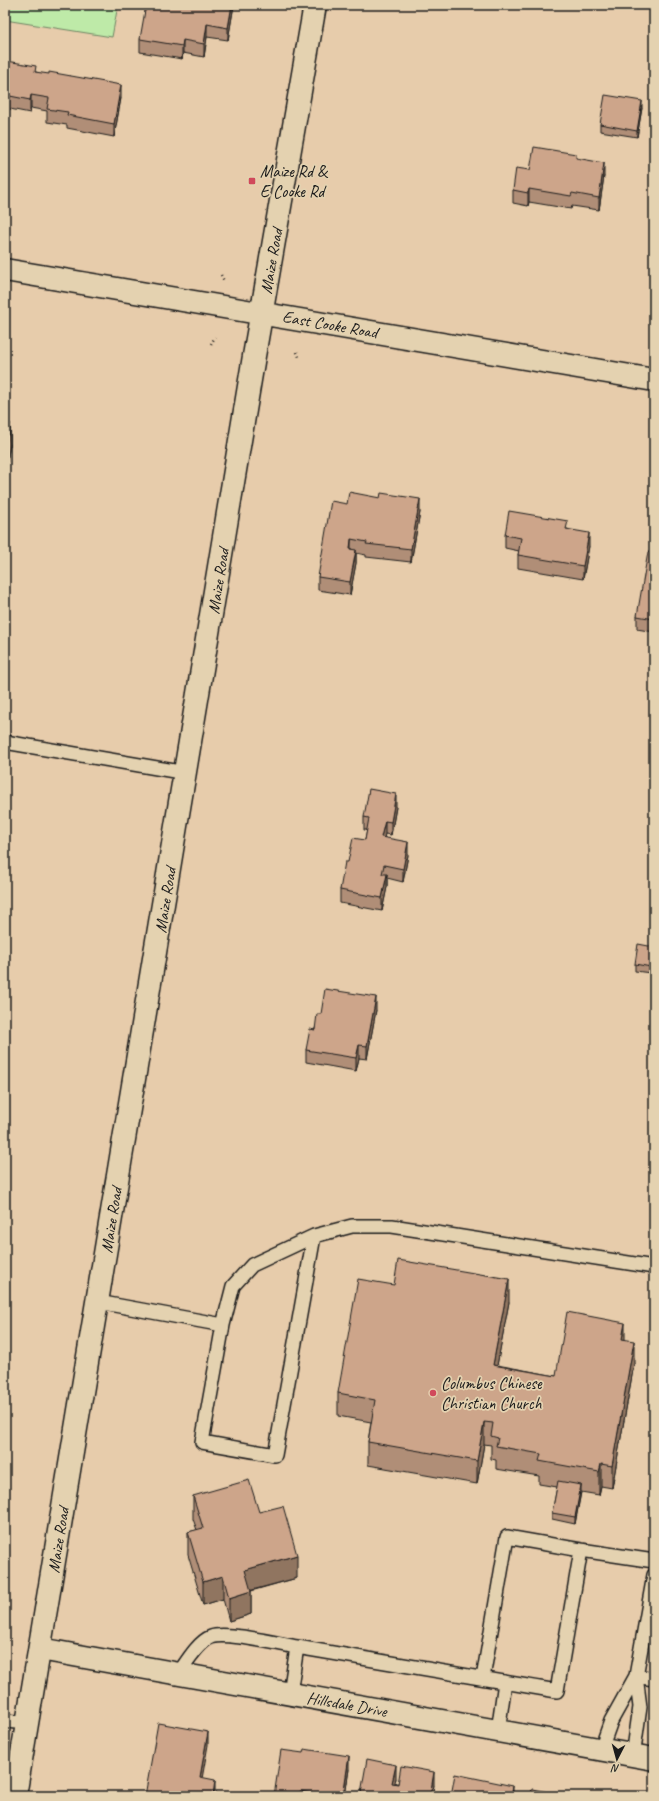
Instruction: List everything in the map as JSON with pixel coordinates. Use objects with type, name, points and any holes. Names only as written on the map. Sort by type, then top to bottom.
[{"type":"street","name":"Maize Road","points":[[15,1796],[262,313],[315,5]]},
{"type":"street","name":"East Cooke Road","points":[[5,270],[654,380]]},
{"type":"street","name":"Hillsdale Drive","points":[[40,1649],[644,1757]]},
{"type":"lane","points":[[5,742],[186,773]]},
{"type":"lane","points":[[314,1236],[275,1455],[202,1442],[223,1325],[233,1286],[252,1266],[314,1236],[352,1226],[392,1226],[654,1268]]},
{"type":"lane","points":[[98,1302],[223,1325]]},
{"type":"lane","points":[[483,1678],[507,1537],[654,1561]]},
{"type":"lane","points":[[178,1674],[195,1650],[210,1637],[224,1635],[557,1691],[581,1550]]},
{"type":"lane","points":[[644,1757],[636,1676],[654,1575]]},
{"type":"lane","points":[[290,1693],[297,1647]]},
{"type":"lane","points":[[636,1676],[654,1679]]},
{"type":"lane","points":[[600,1749],[611,1721],[636,1676]]},
{"type":"lane","points":[[498,1731],[505,1682]]},
{"type":"lane","points":[[5,1721],[27,1723]]},
{"type":"path","points":[[221,275],[224,281]]},
{"type":"path","points":[[211,344],[215,337]]},
{"type":"path","points":[[297,352],[299,358]]},
{"type":"green space","points":[[5,5],[118,5],[112,37],[5,20]]},
{"type":"building","points":[[146,5],[232,5],[228,28],[207,24],[204,44],[183,40],[182,46],[140,39]]},
{"type":"building","points":[[7,61],[36,66],[35,72],[49,74],[49,72],[121,85],[114,124],[67,115],[68,112],[47,109],[49,98],[31,95],[30,100],[5,95],[5,71]]},
{"type":"building","points":[[605,95],[642,101],[637,131],[600,124]]},
{"type":"building","points":[[534,147],[576,154],[576,158],[604,163],[599,198],[572,193],[571,196],[529,189],[528,193],[513,190],[516,168],[530,170]]},
{"type":"building","points":[[5,422],[10,423],[6,445],[5,444]]},
{"type":"building","points":[[349,492],[380,498],[381,493],[420,499],[411,549],[366,544],[367,542],[351,539],[350,549],[356,550],[350,582],[318,577],[331,501],[347,504]]},
{"type":"building","points":[[509,511],[568,521],[566,529],[589,533],[583,566],[518,555],[521,538],[505,535]]},
{"type":"building","points":[[648,552],[654,553],[654,619],[637,616]]},
{"type":"building","points":[[369,789],[396,794],[391,822],[385,821],[381,837],[408,842],[403,869],[384,865],[382,874],[387,874],[382,898],[340,890],[345,862],[348,862],[353,838],[365,840],[369,818],[364,817]]},
{"type":"building","points":[[638,944],[654,947],[651,967],[635,964]]},
{"type":"building","points":[[325,989],[376,997],[367,1046],[359,1045],[356,1058],[306,1050],[310,1029],[315,1030],[317,1014],[321,1014]]},
{"type":"building","name":"Columbus Chinese Christian Church","points":[[398,1260],[509,1279],[493,1365],[556,1376],[567,1312],[625,1323],[622,1339],[634,1341],[612,1466],[601,1464],[599,1472],[539,1461],[541,1454],[496,1446],[498,1438],[491,1436],[493,1423],[484,1422],[477,1461],[368,1442],[375,1400],[338,1393],[358,1279],[394,1285]]},
{"type":"building","points":[[249,1480],[259,1512],[283,1506],[297,1555],[245,1570],[251,1591],[229,1598],[223,1576],[203,1582],[188,1532],[203,1528],[193,1496]]},
{"type":"building","points":[[558,1481],[581,1485],[575,1517],[552,1513]]},
{"type":"building","points":[[158,1723],[208,1732],[200,1777],[215,1780],[213,1796],[145,1796]]},
{"type":"building","points":[[304,1749],[349,1756],[343,1796],[331,1796],[300,1791],[299,1796],[274,1796],[281,1750],[303,1753]]},
{"type":"building","points":[[367,1759],[396,1765],[392,1783],[398,1784],[401,1766],[434,1772],[430,1796],[363,1796],[364,1794],[361,1793]]},
{"type":"building","points":[[455,1774],[513,1786],[511,1796],[451,1796]]},
{"type":"building","points":[[532,1789],[565,1795],[565,1796],[530,1796]]},
{"type":"place","name":"Maize Rd & E Cooke Rd","points":[[252,181]]},
{"type":"place","name":"Columbus Chinese Christian Church","points":[[433,1393]]}]
